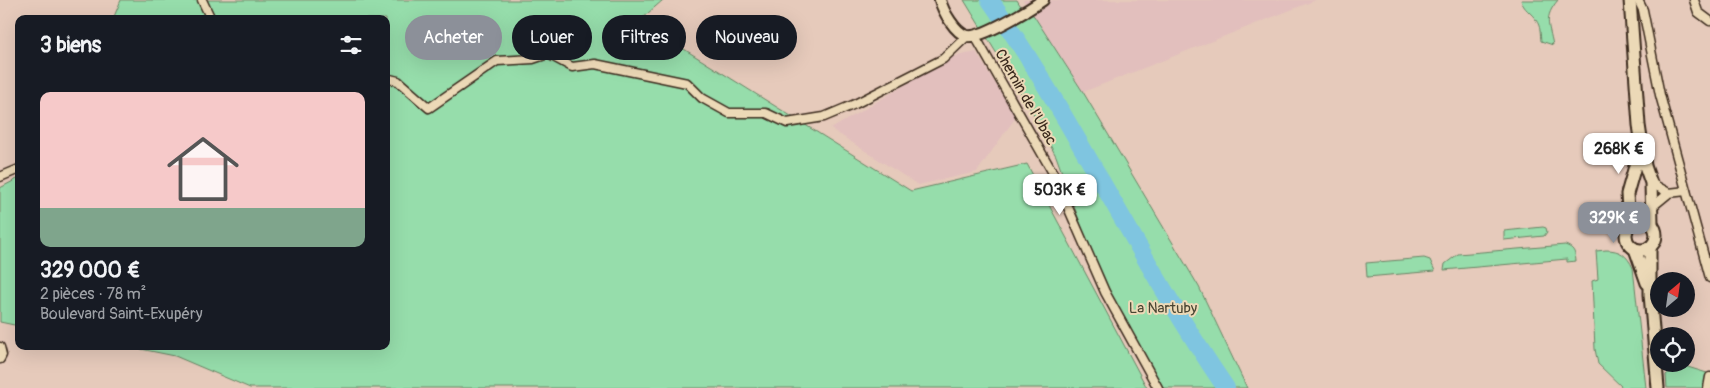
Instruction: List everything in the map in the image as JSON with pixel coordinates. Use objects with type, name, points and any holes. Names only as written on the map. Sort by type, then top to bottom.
[{"type":"main road","points":[[1630,0],[1639,125],[1645,166],[1651,183],[1652,224],[1656,237],[1650,247],[1650,272]]},
{"type":"main road","points":[[1629,226],[1627,194],[1635,166],[1639,125]]},
{"type":"main road","points":[[1631,180],[1642,179],[1651,183]]},
{"type":"main road","points":[[1650,294],[1635,249],[1626,241],[1626,230],[1638,220],[1652,224]]},
{"type":"main road","points":[[1635,249],[1644,250],[1650,247]]},
{"type":"main road","points":[[1652,318],[1658,388]]},
{"type":"street","points":[[202,0],[209,15]]},
{"type":"street","points":[[940,0],[942,7],[958,31],[975,35]]},
{"type":"street","points":[[390,79],[398,81],[429,108],[497,60],[533,58],[548,54],[572,67],[596,64],[687,83],[702,98],[729,113],[766,112],[786,123],[824,117],[855,104],[943,59],[975,35],[1030,10],[1043,0]]},
{"type":"street","points":[[1638,0],[1643,10],[1660,95],[1710,277]]},
{"type":"street","points":[[1694,0],[1698,12],[1710,21]]},
{"type":"street","name":"Chemin de l'Ubac","points":[[975,35],[1053,173],[1105,292],[1158,388]]},
{"type":"street","points":[[0,177],[15,171]]},
{"type":"street","points":[[1651,183],[1669,193]]},
{"type":"street","points":[[1652,207],[1669,193],[1686,191]]},
{"type":"street","points":[[0,347],[2,355],[0,359]]},
{"type":"street","points":[[1708,388],[1710,377]]},
{"type":"shaded area","points":[[1023,0],[1316,0],[1083,92]]},
{"type":"shaded area","points":[[976,52],[1016,117],[977,172],[918,185],[831,129],[952,57]]},
{"type":"green space","points":[[121,0],[663,0],[646,15],[602,15],[602,60],[686,60],[686,50],[696,57],[696,60],[701,60],[911,191],[1027,164],[1147,388],[250,388],[175,356],[146,350],[390,350],[390,15],[115,15]]},
{"type":"green space","name":"La Nartuby","points":[[964,0],[1017,0],[1020,5],[1034,16],[1083,92],[1199,287],[1247,388],[1158,388],[1105,292],[1056,156],[1030,108]]},
{"type":"green space","points":[[1521,0],[1558,0],[1550,12],[1548,21],[1553,45],[1541,41],[1538,23]]},
{"type":"green space","points":[[15,180],[15,325],[0,322],[0,188]]},
{"type":"green space","points":[[1546,228],[1547,232],[1544,236],[1504,240],[1504,231]]},
{"type":"green space","points":[[1565,245],[1574,251],[1576,261],[1567,262],[1567,259],[1444,270],[1445,264],[1458,254]]},
{"type":"green space","points":[[1606,250],[1622,254],[1633,268],[1646,388],[1623,388],[1598,364],[1595,349],[1592,281],[1598,279],[1596,251]]},
{"type":"green space","points":[[1424,258],[1430,260],[1435,271],[1367,277],[1366,263]]},
{"type":"green space","points":[[1695,369],[1707,373],[1704,388],[1667,388],[1666,375],[1669,372],[1695,372]]},
{"type":"waterway","name":"La Nartuby","points":[[990,0],[1022,47],[1165,292],[1226,388]]}]
